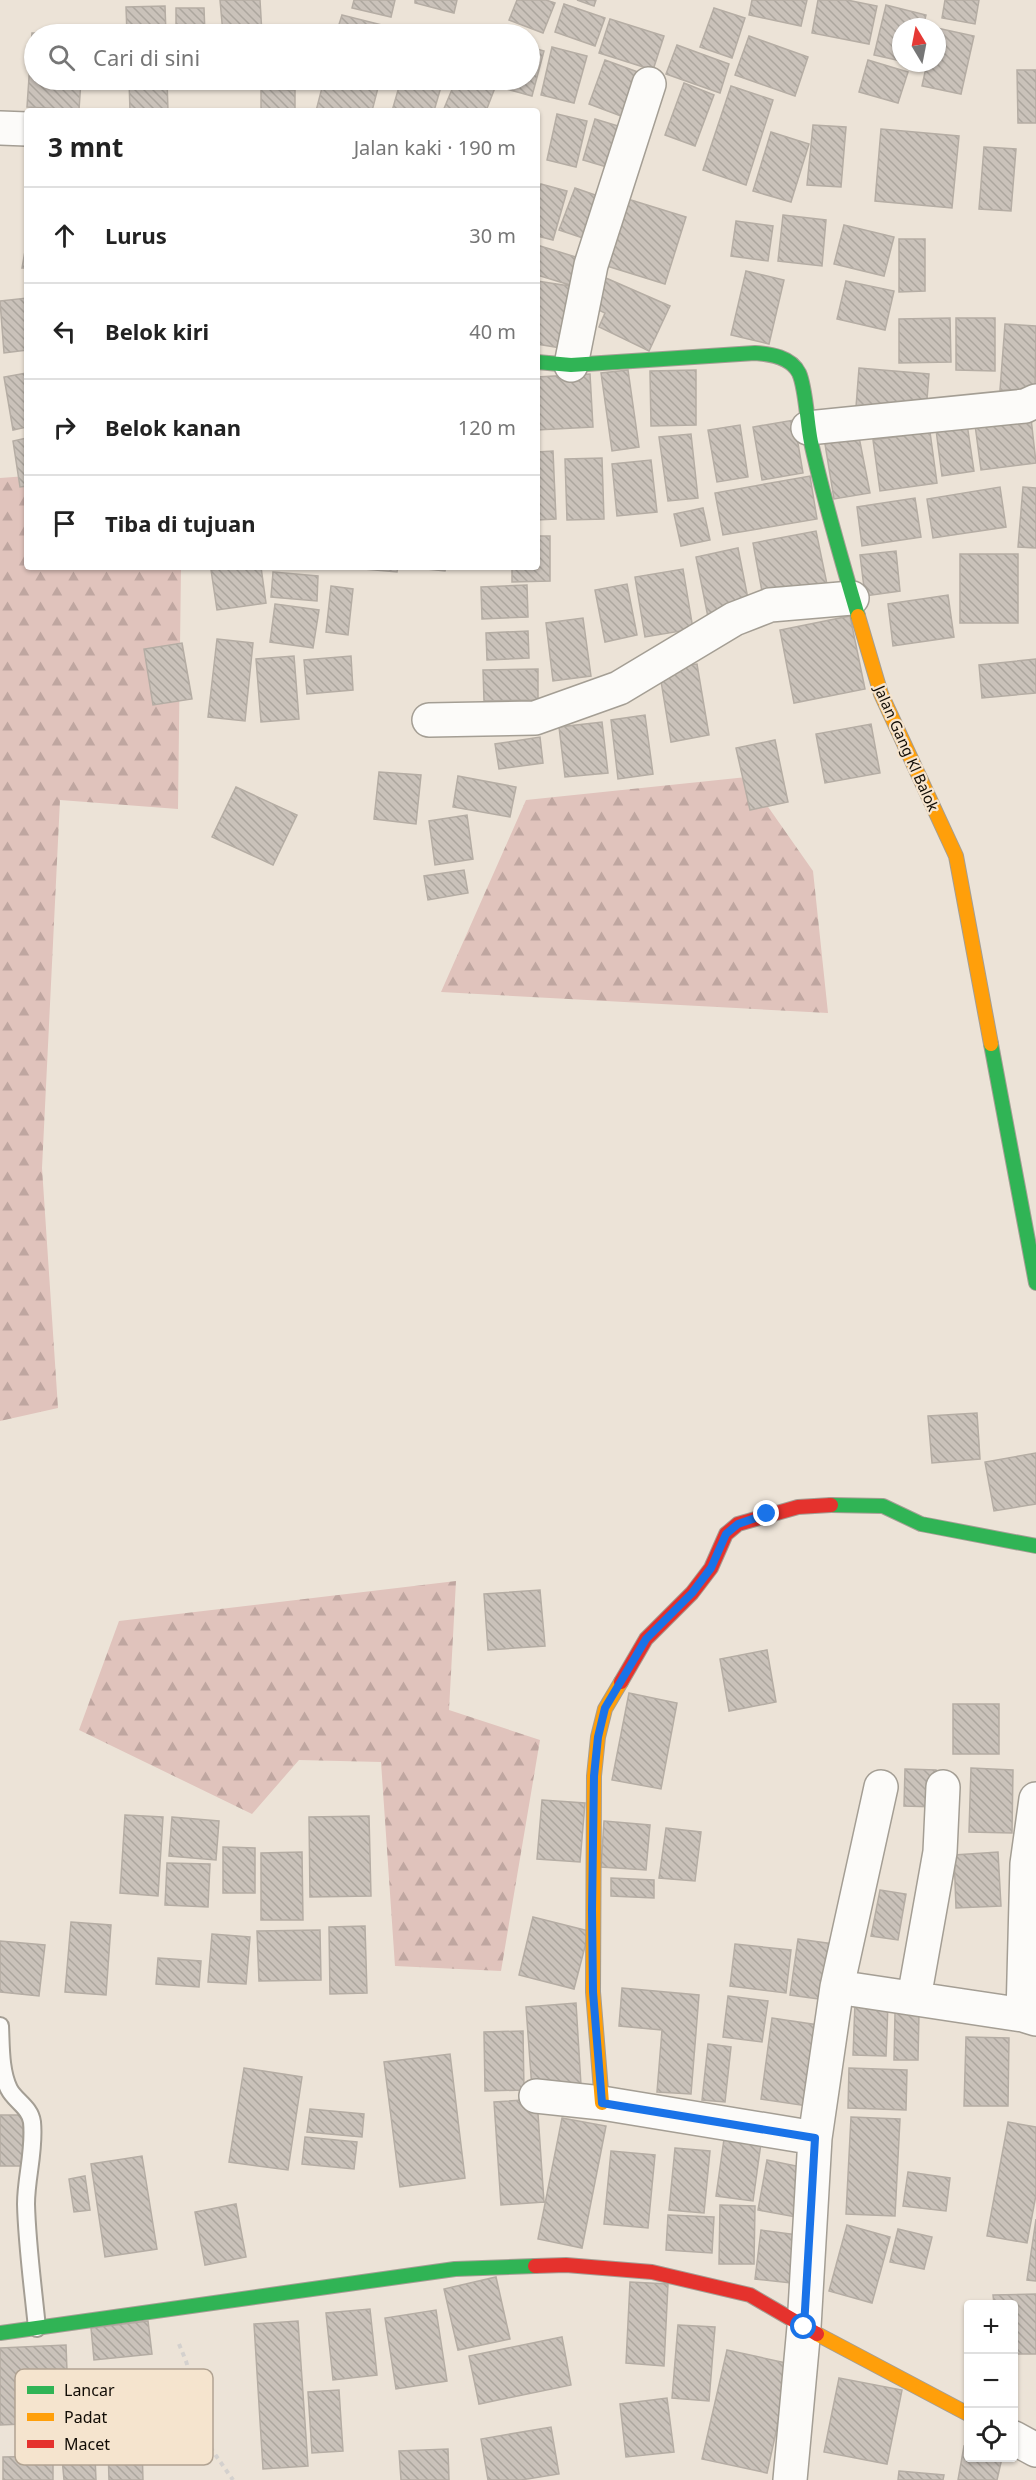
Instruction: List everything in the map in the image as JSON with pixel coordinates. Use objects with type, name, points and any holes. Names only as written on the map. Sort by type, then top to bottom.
[{"type":"street","points":[[571,365],[591,265],[650,84]]},
{"type":"street","points":[[0,128],[24,129]]},
{"type":"street","name":"Jalan Gang Kl Balok","points":[[540,362],[571,365],[755,353],[772,354],[794,366],[800,375],[808,428],[827,513],[881,694],[956,856],[1036,1283]]},
{"type":"street","points":[[808,428],[1025,406],[1036,401]]},
{"type":"street","points":[[429,720],[535,718],[619,688],[734,619],[770,605],[852,598]]},
{"type":"street","points":[[602,2103],[593,1992],[594,1776],[598,1737],[605,1708],[646,1639],[692,1593],[711,1568],[726,1534],[738,1524],[798,1507],[883,1506],[921,1524],[1036,1546]]},
{"type":"street","points":[[790,2480],[804,2327],[815,2138],[837,1987],[881,1787]]},
{"type":"street","points":[[914,1998],[940,1852],[943,1788]]},
{"type":"street","points":[[837,1987],[1030,2017],[1027,1864],[1036,1798]]},
{"type":"street","points":[[536,2096],[602,2103],[815,2138]]},
{"type":"street","points":[[0,2333],[455,2269],[566,2265],[652,2272],[750,2295],[804,2327],[964,2411]]},
{"type":"street","points":[[1018,2440],[1036,2450]]},
{"type":"lane","points":[[0,2026],[3,2073],[7,2087],[26,2108],[32,2120],[33,2143],[26,2205],[37,2328]]},
{"type":"path","points":[[165,2310],[188,2369]]},
{"type":"path","points":[[213,2451],[233,2480]]},
{"type":"green space","points":[[24,476],[24,570],[181,570],[178,809],[60,800],[42,1168],[58,1408],[0,1421],[0,478]]},
{"type":"green space","points":[[747,777],[813,871],[828,1013],[441,992],[526,800]]},
{"type":"green space","points":[[456,1581],[449,1710],[540,1740],[501,1971],[395,1966],[381,1762],[299,1760],[252,1814],[79,1730],[119,1621]]},
{"type":"building","points":[[220,0],[260,0],[261,24],[222,24]]},
{"type":"building","points":[[354,0],[395,0],[391,17],[352,8]]},
{"type":"building","points":[[415,0],[457,0],[454,13],[415,3]]},
{"type":"building","points":[[517,0],[546,0],[555,3],[543,33],[540,32],[540,24],[519,24],[509,20]]},
{"type":"building","points":[[577,0],[596,0],[594,6]]},
{"type":"building","points":[[752,0],[807,0],[801,26],[749,15]]},
{"type":"building","points":[[818,0],[847,0],[877,6],[869,44],[812,33]]},
{"type":"building","points":[[945,0],[979,0],[975,24],[942,18]]},
{"type":"building","points":[[564,4],[605,18],[595,46],[555,32]]},
{"type":"building","points":[[886,5],[926,15],[925,18],[892,18],[892,59],[874,55]]},
{"type":"building","points":[[165,6],[166,24],[127,24],[126,7]]},
{"type":"building","points":[[176,8],[204,8],[205,24],[176,24]]},
{"type":"building","points":[[714,8],[745,18],[732,58],[700,47]]},
{"type":"building","points":[[342,15],[378,24],[339,24]]},
{"type":"building","points":[[610,19],[664,36],[653,70],[599,53]]},
{"type":"building","points":[[946,30],[974,36],[961,94],[922,86],[925,72],[946,72]]},
{"type":"building","points":[[749,36],[808,57],[795,96],[735,75]]},
{"type":"building","points":[[677,45],[729,64],[720,93],[666,74]]},
{"type":"building","points":[[552,47],[587,56],[574,103],[541,95]]},
{"type":"building","points":[[540,50],[544,51],[540,66]]},
{"type":"building","points":[[605,60],[646,75],[629,119],[589,104]]},
{"type":"building","points":[[868,60],[892,67],[892,72],[908,72],[898,103],[859,92]]},
{"type":"building","points":[[1017,70],[1036,70],[1036,123],[1018,123]]},
{"type":"building","points":[[684,83],[714,95],[695,146],[665,135]]},
{"type":"building","points":[[731,86],[773,100],[746,185],[703,170]]},
{"type":"building","points":[[28,90],[80,90],[79,108],[27,107]]},
{"type":"building","points":[[129,90],[167,90],[168,108],[130,108]]},
{"type":"building","points":[[261,90],[295,90],[295,108],[261,108]]},
{"type":"building","points":[[321,90],[377,90],[373,108],[317,108]]},
{"type":"building","points":[[398,90],[440,90],[435,108],[393,108]]},
{"type":"building","points":[[452,90],[494,90],[487,108],[444,108]]},
{"type":"building","points":[[510,90],[534,90],[532,96]]},
{"type":"building","points":[[557,114],[587,121],[576,167],[547,160]]},
{"type":"building","points":[[595,119],[628,129],[617,170],[583,160]]},
{"type":"building","points":[[813,125],[846,127],[841,187],[807,185]]},
{"type":"building","points":[[881,129],[959,136],[952,208],[875,201]]},
{"type":"building","points":[[771,132],[809,144],[791,202],[753,191]]},
{"type":"building","points":[[984,147],[1016,149],[1011,211],[979,209]]},
{"type":"building","points":[[541,184],[567,191],[553,240],[540,237]]},
{"type":"building","points":[[575,188],[601,197],[586,239],[559,230]]},
{"type":"building","points":[[618,196],[686,217],[665,284],[597,263]]},
{"type":"building","points":[[783,215],[826,220],[822,266],[778,261]]},
{"type":"building","points":[[736,221],[773,226],[768,261],[731,256]]},
{"type":"building","points":[[844,225],[894,237],[884,276],[834,264]]},
{"type":"building","points":[[899,239],[925,239],[925,291],[899,292]]},
{"type":"building","points":[[540,246],[579,258],[570,285],[540,276]]},
{"type":"building","points":[[746,271],[784,280],[769,344],[731,335]]},
{"type":"building","points":[[599,275],[670,306],[649,351],[599,327],[605,313],[586,304]]},
{"type":"building","points":[[540,281],[576,287],[566,349],[540,345]]},
{"type":"building","points":[[846,281],[894,291],[885,330],[837,319]]},
{"type":"building","points":[[24,298],[24,350],[4,353],[0,301]]},
{"type":"building","points":[[950,318],[951,362],[899,363],[899,319]]},
{"type":"building","points":[[956,318],[995,318],[995,371],[956,370]]},
{"type":"building","points":[[1005,324],[1036,326],[1035,392],[1000,390]]},
{"type":"building","points":[[859,368],[929,374],[926,412],[856,407]]},
{"type":"building","points":[[628,370],[639,447],[612,451],[601,373]]},
{"type":"building","points":[[696,370],[696,425],[651,426],[650,371]]},
{"type":"building","points":[[24,374],[24,428],[13,430],[4,377]]},
{"type":"building","points":[[590,374],[593,427],[540,430],[540,377]]},
{"type":"building","points":[[966,417],[974,471],[942,476],[935,422]]},
{"type":"building","points":[[1031,418],[1036,463],[981,470],[975,425]]},
{"type":"building","points":[[794,420],[803,473],[762,480],[753,427]]},
{"type":"building","points":[[740,425],[748,477],[717,482],[708,430]]},
{"type":"building","points":[[930,432],[937,483],[880,491],[873,440]]},
{"type":"building","points":[[691,434],[698,498],[668,501],[659,437]]},
{"type":"building","points":[[859,437],[870,493],[834,499],[825,444]]},
{"type":"building","points":[[24,439],[24,486],[20,487],[13,441]]},
{"type":"building","points":[[553,451],[556,519],[540,520],[540,452]]},
{"type":"building","points":[[602,458],[604,519],[567,520],[565,459]]},
{"type":"building","points":[[651,460],[657,512],[617,516],[612,464]]},
{"type":"building","points":[[810,476],[817,519],[723,535],[715,493]]},
{"type":"building","points":[[1000,487],[1006,527],[933,538],[927,499]]},
{"type":"building","points":[[1023,487],[1036,488],[1036,548],[1018,547]]},
{"type":"building","points":[[915,498],[921,537],[862,546],[857,507]]},
{"type":"building","points":[[703,508],[710,540],[681,546],[674,514]]},
{"type":"building","points":[[816,531],[828,589],[764,602],[753,543]]},
{"type":"building","points":[[540,536],[550,536],[550,581],[512,582],[512,570],[540,570]]},
{"type":"building","points":[[738,548],[750,609],[708,617],[696,557]]},
{"type":"building","points":[[896,551],[900,591],[865,596],[860,555]]},
{"type":"building","points":[[960,554],[1018,554],[1018,623],[960,623]]},
{"type":"building","points":[[683,569],[693,629],[645,637],[635,577]]},
{"type":"building","points":[[211,570],[261,570],[266,603],[217,610]]},
{"type":"building","points":[[375,570],[397,570],[397,572]]},
{"type":"building","points":[[273,572],[318,576],[317,601],[271,597]]},
{"type":"building","points":[[627,584],[637,635],[605,642],[595,590]]},
{"type":"building","points":[[527,585],[528,617],[482,619],[481,587]]},
{"type":"building","points":[[331,586],[353,589],[348,635],[326,632]]},
{"type":"building","points":[[948,595],[954,637],[893,646],[888,604]]},
{"type":"building","points":[[275,604],[319,610],[313,648],[270,642]]},
{"type":"building","points":[[850,616],[865,689],[794,703],[780,630]]},
{"type":"building","points":[[583,618],[591,676],[553,681],[546,623]]},
{"type":"building","points":[[528,631],[529,658],[487,660],[486,633]]},
{"type":"building","points":[[217,639],[253,643],[245,721],[208,717]]},
{"type":"building","points":[[182,643],[192,699],[153,705],[144,649]]},
{"type":"building","points":[[294,656],[299,719],[261,722],[256,659]]},
{"type":"building","points":[[351,656],[353,690],[307,694],[304,660]]},
{"type":"building","points":[[1036,659],[1036,693],[982,698],[979,665]]},
{"type":"building","points":[[697,664],[709,735],[671,742],[659,669]]},
{"type":"building","points":[[538,669],[538,700],[484,701],[483,670]]},
{"type":"building","points":[[645,715],[653,774],[618,779],[611,720]]},
{"type":"building","points":[[602,722],[608,773],[565,777],[559,727]]},
{"type":"building","points":[[871,724],[880,773],[825,783],[816,734]]},
{"type":"building","points":[[540,737],[543,763],[499,769],[495,744]]},
{"type":"building","points":[[775,740],[788,802],[750,810],[736,748]]},
{"type":"building","points":[[379,772],[421,775],[416,824],[374,819]]},
{"type":"building","points":[[458,776],[516,787],[510,817],[453,807]]},
{"type":"building","points":[[236,787],[297,815],[273,865],[212,837]]},
{"type":"building","points":[[467,815],[473,859],[435,865],[429,821]]},
{"type":"building","points":[[464,870],[468,893],[428,900],[424,876]]},
{"type":"building","points":[[977,1413],[980,1459],[932,1463],[928,1416]]},
{"type":"building","points":[[1036,1453],[1036,1504],[994,1511],[985,1462]]},
{"type":"building","points":[[540,1590],[545,1646],[488,1650],[484,1594]]},
{"type":"building","points":[[767,1650],[776,1702],[729,1711],[720,1659]]},
{"type":"building","points":[[629,1693],[677,1703],[661,1789],[612,1780]]},
{"type":"building","points":[[953,1704],[999,1704],[999,1754],[953,1754]]},
{"type":"building","points":[[971,1768],[1013,1770],[1012,1833],[969,1832]]},
{"type":"building","points":[[905,1769],[936,1770],[936,1807],[904,1806]]},
{"type":"building","points":[[542,1800],[585,1803],[580,1862],[537,1859]]},
{"type":"building","points":[[125,1815],[163,1817],[158,1896],[120,1893]]},
{"type":"building","points":[[369,1816],[371,1896],[310,1897],[309,1817]]},
{"type":"building","points":[[172,1817],[219,1821],[216,1860],[169,1856]]},
{"type":"building","points":[[604,1821],[650,1825],[646,1870],[601,1867]]},
{"type":"building","points":[[666,1828],[701,1832],[695,1881],[659,1878]]},
{"type":"building","points":[[223,1847],[255,1848],[255,1893],[223,1893]]},
{"type":"building","points":[[302,1852],[303,1920],[261,1920],[261,1853]]},
{"type":"building","points":[[998,1852],[1001,1906],[956,1908],[954,1855]]},
{"type":"building","points":[[167,1863],[210,1864],[208,1907],[165,1905]]},
{"type":"building","points":[[611,1878],[654,1880],[654,1898],[611,1896]]},
{"type":"building","points":[[880,1890],[906,1894],[898,1940],[871,1936]]},
{"type":"building","points":[[533,1917],[589,1931],[574,1989],[519,1975]]},
{"type":"building","points":[[71,1922],[111,1925],[106,1995],[65,1992]]},
{"type":"building","points":[[365,1926],[367,1993],[330,1994],[329,1927]]},
{"type":"building","points":[[320,1930],[321,1980],[259,1981],[257,1931]]},
{"type":"building","points":[[212,1934],[250,1937],[246,1984],[208,1982]]},
{"type":"building","points":[[798,1939],[841,1945],[833,2001],[790,1995]]},
{"type":"building","points":[[0,1941],[45,1945],[39,1996],[0,1992]]},
{"type":"building","points":[[735,1944],[791,1950],[786,1993],[730,1986]]},
{"type":"building","points":[[158,1958],[201,1961],[199,1987],[156,1984]]},
{"type":"building","points":[[622,1988],[699,1995],[691,2094],[657,2092],[662,2030],[619,2026]]},
{"type":"building","points":[[728,1996],[768,2001],[762,2042],[723,2037]]},
{"type":"building","points":[[576,2003],[581,2085],[532,2089],[526,2007]]},
{"type":"building","points":[[855,2003],[888,2004],[886,2056],[853,2055]]},
{"type":"building","points":[[895,2013],[919,2013],[918,2060],[894,2060]]},
{"type":"building","points":[[772,2018],[825,2026],[814,2107],[761,2099]]},
{"type":"building","points":[[523,2031],[524,2090],[485,2091],[484,2032]]},
{"type":"building","points":[[966,2037],[1009,2038],[1008,2106],[964,2106]]},
{"type":"building","points":[[708,2044],[731,2047],[725,2102],[702,2100]]},
{"type":"building","points":[[450,2054],[465,2178],[400,2187],[384,2062]]},
{"type":"building","points":[[244,2068],[302,2077],[288,2170],[229,2162]]},
{"type":"building","points":[[849,2068],[907,2070],[906,2110],[848,2108]]},
{"type":"building","points":[[537,2099],[544,2202],[501,2205],[494,2102]]},
{"type":"building","points":[[310,2109],[364,2114],[362,2137],[307,2132]]},
{"type":"building","points":[[0,2115],[23,2115],[24,2166],[0,2166]]},
{"type":"building","points":[[851,2117],[900,2119],[895,2216],[846,2214]]},
{"type":"building","points":[[562,2118],[606,2126],[582,2248],[538,2239]]},
{"type":"building","points":[[1008,2122],[1036,2127],[1036,2195],[1027,2243],[987,2236]]},
{"type":"building","points":[[725,2132],[762,2136],[753,2201],[716,2196]]},
{"type":"building","points":[[305,2137],[357,2142],[354,2169],[302,2164]]},
{"type":"building","points":[[675,2148],[710,2151],[704,2213],[669,2210]]},
{"type":"building","points":[[611,2151],[655,2155],[648,2228],[604,2224]]},
{"type":"building","points":[[142,2156],[157,2249],[105,2257],[91,2164]]},
{"type":"building","points":[[767,2160],[811,2169],[801,2218],[758,2210]]},
{"type":"building","points":[[908,2172],[950,2178],[946,2211],[903,2206]]},
{"type":"building","points":[[85,2176],[90,2210],[74,2212],[69,2179]]},
{"type":"building","points":[[236,2204],[246,2257],[205,2265],[195,2212]]},
{"type":"building","points":[[720,2205],[755,2206],[754,2264],[719,2264]]},
{"type":"building","points":[[668,2215],[714,2217],[712,2253],[666,2250]]},
{"type":"building","points":[[1036,2219],[1036,2281],[1027,2280]]},
{"type":"building","points":[[847,2225],[890,2237],[872,2303],[829,2291]]},
{"type":"building","points":[[898,2229],[932,2237],[924,2269],[890,2262]]},
{"type":"building","points":[[761,2230],[805,2236],[800,2284],[755,2279]]},
{"type":"building","points":[[496,2277],[510,2339],[458,2350],[444,2289]]},
{"type":"building","points":[[630,2282],[668,2284],[664,2366],[626,2363]]},
{"type":"building","points":[[1036,2294],[1036,2354],[1018,2354],[1018,2300],[994,2300],[993,2295]]},
{"type":"building","points":[[370,2309],[377,2375],[333,2380],[326,2313]]},
{"type":"building","points":[[436,2310],[447,2381],[396,2389],[385,2318]]},
{"type":"building","points":[[148,2321],[152,2354],[94,2360],[91,2328]]},
{"type":"building","points":[[298,2321],[308,2466],[263,2469],[254,2324]]},
{"type":"building","points":[[678,2325],[715,2327],[709,2401],[672,2398]]},
{"type":"building","points":[[562,2337],[571,2385],[479,2404],[469,2356]]},
{"type":"building","points":[[66,2345],[67,2369],[15,2369],[15,2424],[0,2425],[0,2348]]},
{"type":"building","points":[[727,2350],[791,2364],[767,2473],[702,2459]]},
{"type":"building","points":[[839,2378],[902,2390],[887,2464],[824,2452]]},
{"type":"building","points":[[339,2390],[343,2451],[312,2453],[308,2392]]},
{"type":"building","points":[[667,2398],[674,2452],[626,2457],[620,2404]]},
{"type":"building","points":[[551,2427],[559,2474],[521,2480],[488,2480],[481,2439]]},
{"type":"building","points":[[964,2446],[964,2462],[1001,2462],[997,2480],[958,2480]]},
{"type":"building","points":[[448,2449],[449,2480],[401,2480],[399,2451]]},
{"type":"building","points":[[3,2457],[15,2457],[15,2465],[53,2465],[53,2480],[3,2480]]},
{"type":"building","points":[[63,2465],[95,2465],[96,2480],[64,2480]]},
{"type":"building","points":[[109,2465],[143,2465],[143,2480],[109,2480]]},
{"type":"building","points":[[899,2471],[944,2475],[943,2480],[898,2480]]},
{"type":"traffic: fast","points":[[540,362],[571,365],[755,353],[774,356],[791,363],[799,373],[801,380],[816,464],[858,616]]},
{"type":"traffic: fast","points":[[991,1044],[1036,1283]]},
{"type":"traffic: fast","points":[[831,1505],[883,1506],[921,1524],[1036,1546]]},
{"type":"traffic: fast","points":[[0,2333],[455,2269],[535,2266]]},
{"type":"traffic: slow","points":[[858,616],[881,694],[956,856],[991,1044]]},
{"type":"traffic: slow","points":[[602,2103],[593,1992],[594,1776],[598,1737],[605,1709],[621,1682]]},
{"type":"traffic: slow","points":[[817,2334],[964,2412]]},
{"type":"traffic: jam","points":[[621,1682],[646,1639],[692,1593],[711,1568],[726,1534],[738,1524],[798,1507],[831,1505]]},
{"type":"traffic: jam","points":[[535,2266],[566,2265],[652,2272],[750,2295],[817,2334]]},
{"type":"route","points":[[767,1514],[738,1524],[726,1534],[711,1568],[692,1593],[646,1639],[605,1708],[598,1737],[594,1776],[593,1992],[602,2103],[815,2138],[804,2327]]}]
